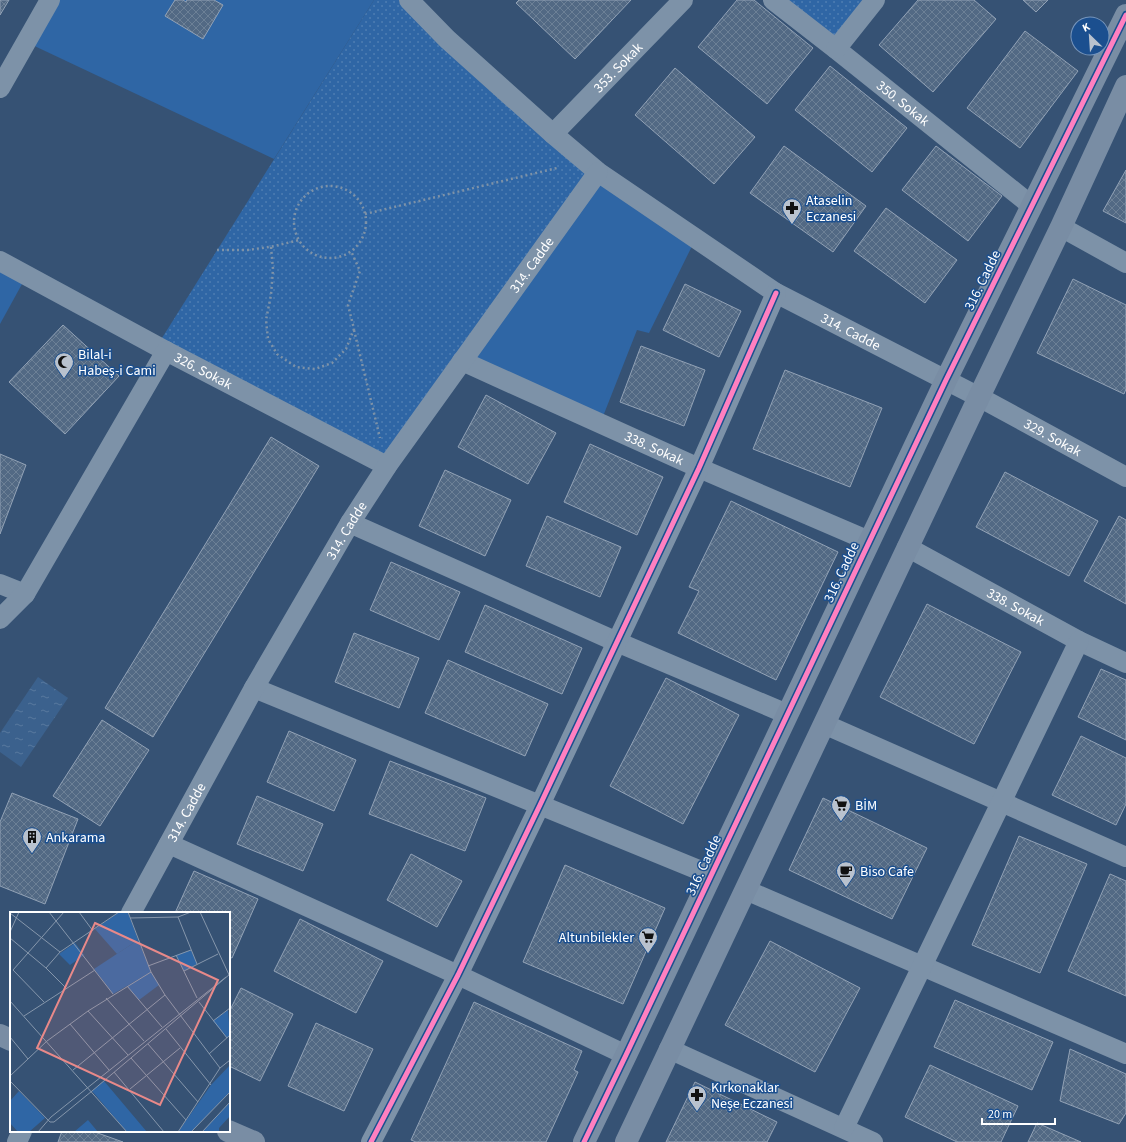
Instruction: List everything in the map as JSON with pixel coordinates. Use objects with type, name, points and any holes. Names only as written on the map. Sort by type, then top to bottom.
[{"type":"street","points":[[0,88],[7,60],[50,0]]},
{"type":"street","name":"314. Cadde","points":[[409,0],[448,39],[553,134],[592,167],[776,293],[979,397]]},
{"type":"street","name":"353. Sokak","points":[[553,134],[683,0]]},
{"type":"street","name":"350. Sokak","points":[[773,0],[836,48],[1032,206]]},
{"type":"street","points":[[836,48],[875,0]]},
{"type":"street","name":"316. Cadde","points":[[584,1142],[946,380],[1126,15]]},
{"type":"street","points":[[626,1142],[907,548],[1061,227],[1126,86]]},
{"type":"street","name":"314. Cadde","points":[[132,912],[254,688],[350,523],[387,466],[462,361],[592,167]]},
{"type":"street","points":[[1061,227],[1126,263]]},
{"type":"street","name":"326. Sokak","points":[[0,261],[166,351],[387,466]]},
{"type":"street","points":[[370,1142],[458,975],[540,805],[699,468],[776,293]]},
{"type":"street","points":[[0,620],[25,594],[166,351]]},
{"type":"street","name":"338. Sokak","points":[[462,361],[699,468],[869,541]]},
{"type":"street","name":"329. Sokak","points":[[979,397],[1126,476]]},
{"type":"street","points":[[350,523],[616,642],[787,714]]},
{"type":"street","name":"338. Sokak","points":[[907,548],[1079,640],[1126,663]]},
{"type":"street","points":[[0,584],[25,594]]},
{"type":"street","points":[[844,1128],[1079,640]]},
{"type":"street","points":[[254,688],[711,875]]},
{"type":"street","points":[[824,724],[1126,857]]},
{"type":"street","points":[[169,844],[458,975],[626,1055]]},
{"type":"street","points":[[746,890],[1126,1054]]},
{"type":"street","points":[[0,1035],[10,1040]]},
{"type":"street","points":[[669,1049],[873,1142]]},
{"type":"street","points":[[17,1142],[22,1132]]},
{"type":"street","points":[[230,1132],[254,1142]]},
{"type":"path","points":[[365,214],[592,167]]},
{"type":"path","points":[[331,186],[352,194],[360,203],[365,214],[366,225],[363,236],[357,246],[348,254],[337,258],[325,258],[313,254],[304,247],[297,237],[294,225],[295,213],[300,202],[309,193],[320,188],[331,186]]},
{"type":"path","points":[[217,250],[248,250],[271,247],[299,240]]},
{"type":"path","points":[[271,247],[273,269],[271,295],[266,320],[268,338],[277,354],[296,367],[315,369],[332,363],[346,349],[354,329]]},
{"type":"path","points":[[351,251],[360,271],[348,305],[387,466]]},
{"type":"shaded area","points":[[50,0],[374,0],[274,159],[26,42]]},
{"type":"shaded area","points":[[374,0],[409,0],[598,172],[387,466],[157,346]]},
{"type":"shaded area","points":[[773,0],[875,0],[836,49]]},
{"type":"shaded area","points":[[598,172],[696,238],[649,333],[637,330],[600,424],[462,361]]},
{"type":"shaded area","points":[[0,261],[27,275],[0,324]]},
{"type":"water","points":[[38,677],[68,698],[21,767],[0,752],[0,733]]},
{"type":"building","points":[[0,0],[9,0],[0,15]]},
{"type":"building","points":[[175,0],[183,0],[186,2],[187,0],[214,0],[223,5],[203,39],[165,16]]},
{"type":"building","points":[[519,0],[631,0],[575,59],[516,3]]},
{"type":"building","points":[[737,0],[754,0],[813,48],[767,104],[698,47]]},
{"type":"building","points":[[918,0],[974,0],[996,19],[933,92],[879,45]]},
{"type":"building","points":[[1023,0],[1048,0],[1036,12]]},
{"type":"building","points":[[1025,31],[1078,71],[1020,148],[967,108]]},
{"type":"building","points":[[830,66],[907,128],[872,172],[795,110]]},
{"type":"building","points":[[675,68],[755,137],[714,184],[635,115]]},
{"type":"building","points":[[784,146],[866,206],[833,252],[750,193]]},
{"type":"building","points":[[936,146],[1002,196],[968,241],[902,190]]},
{"type":"building","points":[[1126,170],[1126,223],[1103,211]]},
{"type":"building","points":[[886,208],[957,260],[925,303],[854,251]]},
{"type":"building","points":[[1073,279],[1126,305],[1126,389],[1124,394],[1037,353]]},
{"type":"building","points":[[685,284],[741,311],[719,357],[663,330]]},
{"type":"building","name":"Bilal-i Habeş-i Cami","points":[[63,325],[119,376],[65,434],[9,382]]},
{"type":"building","points":[[641,346],[705,370],[684,426],[620,402]]},
{"type":"building","points":[[785,370],[882,408],[850,487],[753,449]]},
{"type":"building","points":[[486,395],[556,433],[528,484],[458,447]]},
{"type":"building","points":[[271,437],[319,466],[153,737],[105,708]]},
{"type":"building","points":[[590,444],[663,477],[637,535],[564,502]]},
{"type":"building","points":[[0,454],[26,465],[0,534]]},
{"type":"building","points":[[445,470],[511,500],[485,556],[419,526]]},
{"type":"building","points":[[1005,472],[1098,521],[1069,576],[976,527]]},
{"type":"building","points":[[731,501],[838,552],[776,680],[678,633],[699,591],[689,587]]},
{"type":"building","points":[[547,516],[621,547],[600,597],[526,566]]},
{"type":"building","points":[[1119,516],[1126,520],[1126,604],[1084,581]]},
{"type":"building","points":[[391,562],[460,592],[439,640],[370,610]]},
{"type":"building","points":[[927,604],[1021,652],[974,744],[880,697]]},
{"type":"building","points":[[485,605],[582,648],[562,694],[465,652]]},
{"type":"building","points":[[354,633],[419,658],[399,708],[335,682]]},
{"type":"building","points":[[448,660],[548,704],[525,756],[425,713]]},
{"type":"building","points":[[1101,669],[1126,680],[1126,740],[1078,717]]},
{"type":"building","points":[[666,678],[739,715],[683,824],[610,786]]},
{"type":"building","points":[[102,720],[149,750],[100,826],[53,796]]},
{"type":"building","points":[[289,731],[356,760],[334,811],[267,782]]},
{"type":"building","points":[[1081,736],[1126,758],[1126,804],[1116,825],[1052,795]]},
{"type":"building","points":[[390,761],[486,798],[465,851],[369,814]]},
{"type":"building","name":"Ankarama","points":[[12,793],[78,819],[45,904],[0,886],[0,822]]},
{"type":"building","points":[[257,796],[323,824],[303,871],[237,844]]},
{"type":"building","points":[[823,798],[927,848],[892,919],[789,870]]},
{"type":"building","points":[[1019,836],[1087,864],[1040,973],[972,945]]},
{"type":"building","points":[[411,854],[462,881],[437,927],[387,900]]},
{"type":"building","points":[[565,865],[665,908],[623,1004],[523,962]]},
{"type":"building","points":[[194,871],[258,899],[232,958],[230,957],[230,912],[175,912]]},
{"type":"building","points":[[1110,874],[1126,881],[1126,996],[1068,971]]},
{"type":"building","points":[[300,919],[383,961],[356,1013],[274,971]]},
{"type":"building","points":[[770,941],[860,988],[815,1072],[725,1025]]},
{"type":"building","points":[[241,988],[293,1014],[260,1081],[230,1066],[230,1010]]},
{"type":"building","points":[[955,1000],[1053,1042],[1032,1090],[934,1047]]},
{"type":"building","points":[[474,1002],[582,1051],[574,1070],[578,1072],[546,1142],[416,1142],[411,1140]]},
{"type":"building","points":[[316,1023],[373,1049],[344,1111],[288,1086]]},
{"type":"building","points":[[1070,1049],[1126,1074],[1126,1113],[1119,1124],[1060,1101]]},
{"type":"building","points":[[930,1065],[1018,1106],[1001,1142],[957,1142],[905,1117]]},
{"type":"building","points":[[695,1082],[777,1122],[767,1142],[666,1142]]},
{"type":"building","points":[[1037,1123],[1081,1142],[1028,1142]]},
{"type":"building","points":[[62,1132],[95,1132],[123,1142],[58,1142]]},
{"type":"cycle path","points":[[584,1142],[946,380],[1126,15]]},
{"type":"cycle path","points":[[371,1142],[458,975],[540,805],[699,468],[776,293]]},
{"type":"place","name":"Ataselin Eczanesi","points":[[792,225]]},
{"type":"place","name":"Bilal-i Habeş-i Cami","points":[[64,379]]},
{"type":"place","name":"BİM","points":[[841,822]]},
{"type":"place","name":"Ankarama","points":[[32,854]]},
{"type":"place","name":"Biso Cafe","points":[[846,888]]},
{"type":"place","name":"Altunbilekler","points":[[648,954]]},
{"type":"place","name":"Kırkonaklar Neşe Eczanesi","points":[[697,1112]]}]
